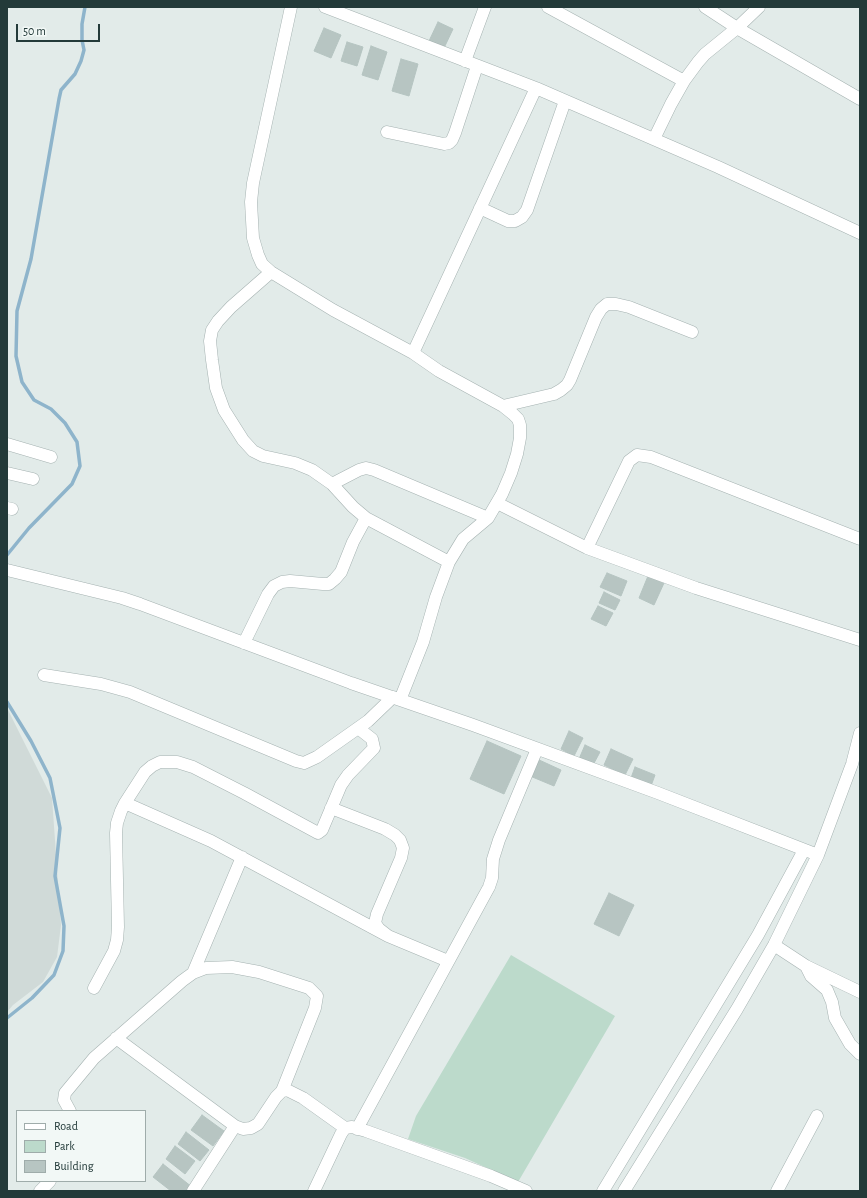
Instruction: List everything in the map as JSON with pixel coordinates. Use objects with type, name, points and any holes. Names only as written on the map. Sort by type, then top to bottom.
[{"type":"street","points":[[44,675],[101,684],[130,692],[304,763],[317,757],[397,698],[423,642],[436,596],[449,562],[463,539],[488,518],[502,494],[511,473],[520,438],[520,425],[518,419],[513,414],[503,406],[413,354],[333,310],[271,272],[262,264],[253,238],[250,202],[291,7]]},
{"type":"street","points":[[325,7],[536,88],[778,194],[860,233]]},
{"type":"street","points":[[465,61],[485,7]]},
{"type":"street","points":[[548,7],[684,81]]},
{"type":"street","points":[[705,7],[737,28],[860,99]]},
{"type":"street","points":[[654,139],[684,81],[705,54],[737,28],[759,7]]},
{"type":"street","points":[[387,132],[444,144],[449,143],[455,133],[477,66]]},
{"type":"street","points":[[413,354],[536,88]]},
{"type":"street","points":[[480,208],[508,221],[515,221],[522,217],[527,210],[565,101]]},
{"type":"street","points":[[271,272],[231,307],[212,330],[210,341],[216,388],[224,410],[243,440],[253,451],[263,456],[295,463],[312,470],[332,484],[353,507],[366,518],[449,562]]},
{"type":"street","points":[[503,406],[554,394],[567,385],[596,318],[601,309],[607,304],[616,304],[629,307],[692,332]]},
{"type":"street","points":[[7,444],[51,456]]},
{"type":"street","points":[[587,548],[628,461],[637,455],[651,457],[860,539]]},
{"type":"street","points":[[332,484],[366,468],[488,518]]},
{"type":"street","points":[[7,473],[33,479]]},
{"type":"street","points":[[496,503],[587,548],[696,588],[860,640]]},
{"type":"street","points":[[244,643],[268,594],[274,586],[282,582],[290,581],[329,584],[335,579],[341,572],[353,542],[366,518]]},
{"type":"street","points":[[9,571],[122,598],[658,793],[818,855]]},
{"type":"street","points":[[94,988],[114,951],[117,940],[116,833],[121,811],[145,772],[160,762],[177,762],[193,768],[244,793],[318,833],[322,830],[341,785],[374,748],[372,739],[358,728]]},
{"type":"street","points":[[624,1191],[774,945],[818,855],[852,764],[860,736]]},
{"type":"street","points":[[314,1191],[448,961],[489,887],[492,878],[491,871],[493,859],[499,840],[537,749]]},
{"type":"street","points":[[125,803],[211,841],[388,936],[448,961]]},
{"type":"street","points":[[331,808],[385,828],[400,840],[403,848],[402,858],[376,914],[375,923],[379,929],[388,936]]},
{"type":"street","points":[[603,1191],[758,935],[804,850]]},
{"type":"street","points":[[193,973],[242,857]]},
{"type":"street","points":[[774,945],[806,966],[860,992]]},
{"type":"street","points":[[806,966],[811,976],[828,990],[835,1018],[850,1044],[860,1054]]},
{"type":"street","points":[[69,1110],[64,1100],[65,1093],[94,1058],[116,1038],[182,981],[193,973],[206,968],[219,967],[232,967],[259,972],[309,988],[317,996],[315,1008],[282,1091],[276,1097],[258,1124],[251,1128],[243,1129],[235,1126],[116,1038]]},
{"type":"street","points":[[282,1091],[287,1090],[303,1098],[351,1128],[492,1176],[526,1191]]},
{"type":"street","points":[[777,1191],[817,1116]]},
{"type":"street","points":[[193,1191],[235,1126]]},
{"type":"street","points":[[40,1191],[49,1182]]},
{"type":"shaded area","points":[[7,708],[52,798],[61,925],[57,957],[43,982],[13,1005],[7,1012]]},
{"type":"green space","points":[[511,955],[615,1016],[518,1182],[465,1158],[408,1139],[416,1116]]},
{"type":"building","points":[[438,22],[453,29],[444,48],[429,41]]},
{"type":"building","points":[[324,28],[341,35],[331,58],[314,51]]},
{"type":"building","points":[[347,42],[363,47],[357,66],[341,61]]},
{"type":"building","points":[[371,46],[387,52],[378,80],[362,75]]},
{"type":"building","points":[[401,59],[418,64],[409,96],[392,91]]},
{"type":"building","points":[[607,573],[627,581],[621,596],[600,587]]},
{"type":"building","points":[[648,576],[664,583],[654,605],[639,598]]},
{"type":"building","points":[[604,592],[620,600],[615,610],[599,603]]},
{"type":"building","points":[[598,606],[613,613],[606,626],[591,619]]},
{"type":"building","points":[[569,731],[583,738],[574,756],[561,749]]},
{"type":"building","points":[[487,741],[521,756],[504,794],[470,779]]},
{"type":"building","points":[[585,745],[600,752],[593,765],[579,759]]},
{"type":"building","points":[[611,749],[633,759],[625,775],[604,765]]},
{"type":"building","points":[[537,759],[561,770],[554,786],[530,776]]},
{"type":"building","points":[[635,767],[655,775],[651,786],[631,778]]},
{"type":"building","points":[[609,893],[634,905],[619,936],[594,924]]},
{"type":"building","points":[[202,1115],[224,1131],[213,1146],[191,1130]]},
{"type":"building","points":[[186,1132],[209,1150],[200,1161],[178,1144]]},
{"type":"building","points":[[175,1146],[195,1161],[185,1174],[166,1159]]},
{"type":"building","points":[[163,1164],[192,1187],[189,1191],[171,1191],[153,1177]]},
{"type":"waterway","points":[[7,555],[29,528],[72,484],[80,466],[77,442],[65,423],[51,409],[34,400],[22,382],[16,356],[17,311],[31,259],[61,90],[75,74],[84,50],[82,40],[82,24],[85,7]]},
{"type":"waterway","points":[[7,702],[31,741],[50,778],[60,828],[55,876],[64,926],[63,951],[54,975],[32,998],[7,1018]]}]
